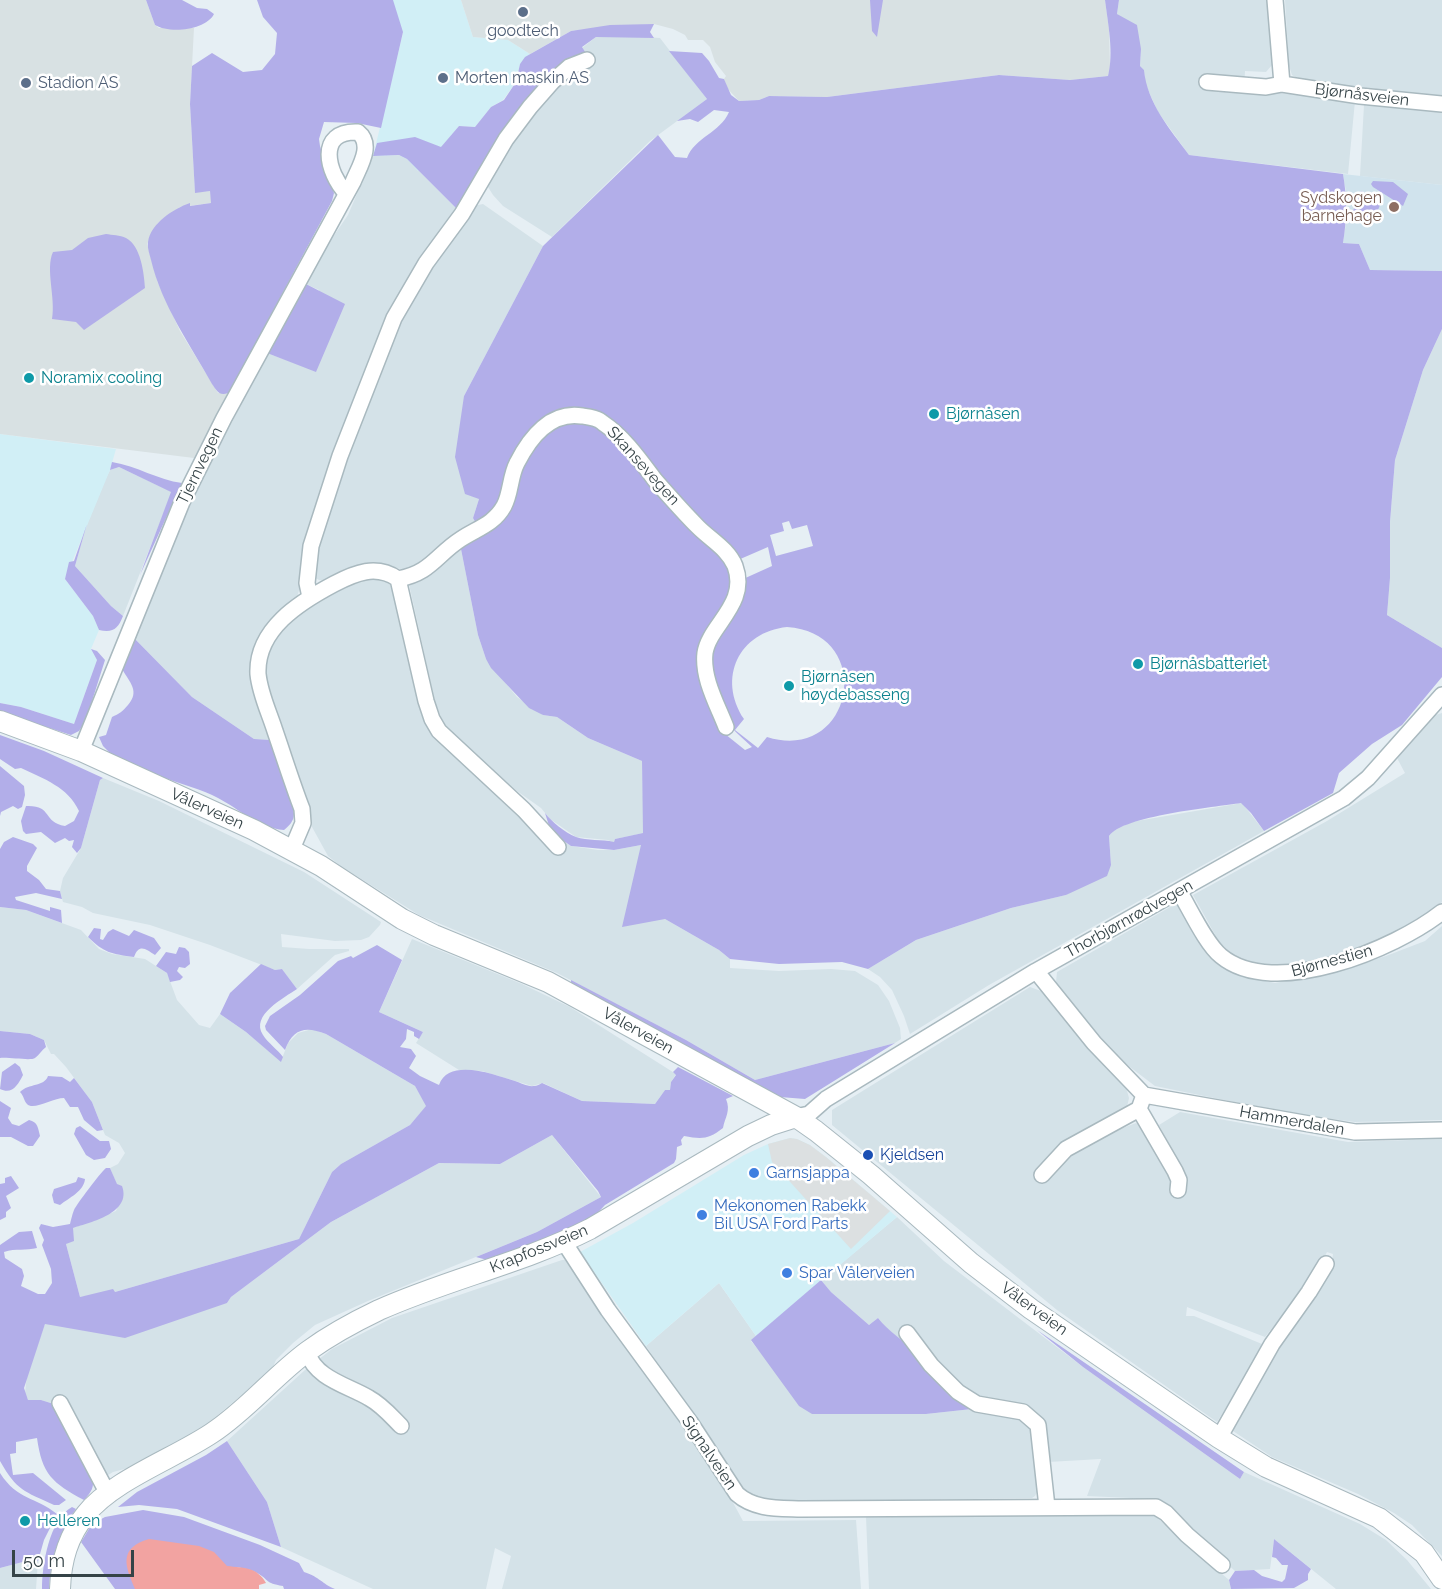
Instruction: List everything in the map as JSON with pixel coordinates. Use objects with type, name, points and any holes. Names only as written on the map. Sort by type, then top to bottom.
[{"type":"street","points":[[1275,0],[1282,84]]},
{"type":"street","points":[[310,597],[307,583],[311,546],[340,456],[394,318],[426,263],[462,214],[489,165],[524,115],[552,82],[569,67],[587,60]]},
{"type":"street","name":"Bjørnåsveien","points":[[1207,82],[1266,87],[1282,84],[1360,96],[1442,104]]},
{"type":"street","name":"Tjernvegen","points":[[81,751],[182,502],[224,418],[346,193]]},
{"type":"street","name":"Skansevegen","points":[[398,579],[426,569],[450,547],[494,519],[505,504],[518,462],[530,442],[546,424],[571,415],[601,421],[615,433],[683,511],[726,551],[733,562],[736,571],[736,592],[727,614],[707,643],[705,658],[707,677],[726,727]]},
{"type":"street","points":[[292,849],[303,823],[302,809],[265,703],[258,674],[263,645],[278,623],[310,597],[341,580],[365,572],[387,572],[398,579],[426,701],[439,731],[524,810],[558,847]]},
{"type":"street","name":"Thorbjørnrødvegen","points":[[796,1117],[809,1114],[826,1099],[1035,971],[1344,798],[1368,778],[1442,694]]},
{"type":"street","name":"Vålerveien","points":[[0,721],[81,751],[292,849],[402,920],[548,982],[796,1117],[871,1175],[971,1263],[1031,1309],[1219,1438],[1266,1467],[1379,1518],[1424,1553],[1442,1580]]},
{"type":"street","name":"Bjørnestien","points":[[1179,891],[1219,955],[1244,969],[1259,973],[1273,974],[1318,968],[1382,948],[1416,931],[1442,912]]},
{"type":"street","points":[[1035,971],[1142,1102],[1179,1180],[1178,1190]]},
{"type":"street","name":"Hammerdalen","points":[[1142,1102],[1156,1098],[1355,1132],[1442,1130]]},
{"type":"street","points":[[1042,1175],[1066,1149],[1142,1102]]},
{"type":"street","name":"Krapfossveien","points":[[60,1589],[62,1565],[71,1535],[87,1512],[108,1494],[212,1433],[239,1413],[307,1352],[344,1328],[379,1310],[564,1242],[748,1136],[796,1117]]},
{"type":"street","name":"Signalveien","points":[[564,1242],[608,1310],[690,1422],[737,1494],[745,1501],[769,1508],[802,1509],[1156,1508],[1166,1513],[1187,1535],[1222,1565]]},
{"type":"street","points":[[1219,1438],[1272,1344],[1326,1264]]},
{"type":"street","points":[[907,1333],[931,1365],[958,1392],[977,1404],[1023,1412],[1038,1425],[1047,1507]]},
{"type":"street","points":[[307,1352],[310,1362],[325,1376],[369,1398],[402,1425]]},
{"type":"street","points":[[60,1403],[108,1494]]},
{"type":"shaded area","points":[[0,0],[146,0],[155,25],[159,28],[194,28],[190,104],[195,192],[210,191],[212,203],[180,207],[158,223],[147,244],[158,283],[180,331],[218,393],[228,393],[194,458],[0,434]]},
{"type":"shaded area","points":[[146,0],[182,0],[214,14],[204,24],[196,27],[178,30],[162,28],[155,25]]},
{"type":"shaded area","points":[[257,0],[393,0],[403,32],[381,128],[357,123],[324,122],[319,139],[334,193],[332,201],[231,389],[228,393],[222,394],[212,384],[169,309],[156,277],[148,242],[153,229],[170,213],[190,203],[190,206],[211,203],[210,191],[195,193],[190,104],[192,66],[212,53],[243,72],[262,70],[275,54],[277,33],[263,17]]},
{"type":"shaded area","points":[[389,0],[461,0],[473,37],[508,40],[530,54],[520,64],[516,82],[503,100],[491,107],[475,127],[459,126],[418,171],[407,159],[399,155],[373,156],[403,33]]},
{"type":"shaded area","points":[[461,0],[1105,0],[1109,29],[1110,67],[1108,76],[1070,80],[999,75],[827,97],[769,96],[759,100],[739,101],[727,88],[724,79],[726,76],[715,62],[710,47],[703,40],[688,40],[685,35],[673,29],[654,24],[571,31],[530,54],[508,40],[473,37]]},
{"type":"shaded area","points":[[870,0],[883,0],[877,37],[872,31]]},
{"type":"shaded area","points":[[1105,0],[1119,0],[1117,14],[1137,25],[1141,49],[1140,66],[1144,70],[1150,94],[1160,115],[1189,155],[1343,174],[1346,208],[1343,243],[1359,244],[1370,270],[1442,271],[1442,329],[1423,370],[1395,460],[1387,615],[1442,648],[1442,677],[1402,725],[1372,744],[1339,773],[1333,793],[1264,831],[1241,803],[1170,814],[1131,823],[1117,829],[1109,836],[1111,865],[1107,876],[1066,895],[1011,908],[916,940],[868,969],[842,962],[779,964],[730,959],[719,950],[665,919],[622,927],[641,845],[614,850],[571,846],[551,832],[545,813],[563,830],[580,838],[614,842],[615,839],[643,833],[642,761],[588,738],[557,717],[543,715],[529,708],[491,668],[478,635],[460,544],[486,530],[503,515],[509,504],[525,455],[541,433],[563,421],[576,419],[590,421],[604,427],[680,514],[730,562],[734,581],[730,601],[724,614],[704,642],[700,659],[708,694],[725,734],[745,750],[752,747],[731,727],[727,721],[718,701],[708,654],[713,639],[738,600],[741,580],[772,566],[768,547],[738,560],[682,505],[613,425],[598,416],[577,412],[566,413],[547,420],[531,435],[512,466],[499,508],[494,515],[478,527],[473,518],[479,499],[465,494],[455,457],[464,396],[543,246],[658,135],[675,157],[687,158],[696,145],[725,119],[729,112],[714,110],[698,122],[690,119],[677,121],[707,99],[669,51],[702,53],[719,78],[724,79],[731,95],[739,101],[759,100],[769,96],[827,97],[999,75],[1070,80],[1108,76],[1110,48]],"holes":[[[789,521],[792,529],[807,525],[813,546],[776,556],[770,535],[784,531],[782,523]],[[787,627],[816,635],[834,651],[843,672],[843,694],[835,716],[819,732],[797,740],[767,737],[758,748],[735,730],[744,719],[736,703],[733,673],[737,660],[745,647],[770,631]]]},
{"type":"shaded area","points":[[1119,0],[1270,0],[1272,65],[1266,72],[1245,71],[1244,89],[1355,101],[1348,174],[1189,155],[1158,112],[1145,83],[1144,70],[1140,66],[1141,49],[1117,14]]},
{"type":"shaded area","points":[[1285,0],[1442,0],[1442,96],[1301,81],[1292,75],[1289,66]]},
{"type":"shaded area","points":[[654,24],[650,32],[654,38],[596,37],[582,47],[587,55],[563,68],[459,211],[407,159],[399,155],[373,156],[377,143],[415,137],[441,147],[459,126],[475,127],[491,107],[504,100],[516,82],[520,64],[525,57],[571,31],[610,25]]},
{"type":"shaded area","points":[[596,37],[660,38],[707,99],[650,141],[552,237],[503,206],[488,187],[489,175],[582,48]]},
{"type":"shaded area","points":[[1364,105],[1442,111],[1442,185],[1360,176]]},
{"type":"shaded area","points":[[399,155],[407,159],[459,211],[413,276],[303,576],[296,601],[267,627],[259,705],[270,740],[254,739],[192,697],[134,638],[186,513],[267,353],[316,371],[319,290],[304,283],[348,215],[373,156]]},
{"type":"shaded area","name":"Sydskogen barnehage","points":[[1343,174],[1442,185],[1442,271],[1370,270],[1359,244],[1343,243],[1346,223],[1346,192]]},
{"type":"shaded area","points":[[1373,181],[1393,182],[1408,194],[1403,206],[1373,187],[1371,184]]},
{"type":"shaded area","points":[[1361,191],[1382,200],[1374,220],[1353,211]]},
{"type":"shaded area","points":[[483,204],[543,246],[464,396],[479,499],[473,518],[478,527],[411,571],[375,564],[325,581],[319,580],[314,577],[314,556],[340,475],[391,339],[427,270],[473,206]]},
{"type":"shaded area","points":[[106,234],[126,238],[135,247],[141,260],[145,288],[84,330],[76,322],[52,319],[50,267],[53,252],[72,250],[88,238]]},
{"type":"shaded area","points":[[304,283],[345,304],[316,372],[267,353]]},
{"type":"shaded area","points":[[1442,329],[1442,648],[1387,615],[1395,460],[1423,370]]},
{"type":"shaded area","points":[[0,434],[116,449],[110,470],[65,579],[93,616],[99,630],[91,649],[97,660],[74,724],[21,707],[0,703]]},
{"type":"shaded area","points":[[112,462],[182,483],[140,575],[171,492],[119,467],[110,470]]},
{"type":"shaded area","points":[[119,467],[172,492],[123,616],[75,566],[87,524],[105,480],[110,470]]},
{"type":"shaded area","points":[[87,524],[75,566],[123,616],[117,627],[108,631],[99,630],[93,616],[65,579],[69,562],[74,561]]},
{"type":"shaded area","points":[[460,544],[478,635],[486,659],[517,697],[543,715],[557,717],[588,738],[642,761],[644,833],[615,839],[614,843],[608,840],[576,837],[550,819],[541,808],[517,791],[451,734],[435,702],[409,584]]},
{"type":"shaded area","points":[[365,577],[383,579],[389,583],[393,591],[406,641],[438,740],[544,839],[551,832],[571,846],[598,850],[614,850],[641,845],[665,919],[719,950],[730,959],[730,968],[779,971],[831,969],[855,971],[878,985],[889,1001],[900,1028],[901,1039],[895,1043],[755,1080],[686,1040],[557,973],[419,915],[328,856],[312,827],[308,808],[272,699],[266,676],[266,664],[278,632],[293,619],[354,580]]},
{"type":"shaded area","points":[[134,638],[192,697],[254,739],[270,740],[285,777],[293,806],[293,819],[284,830],[266,826],[212,795],[158,775],[110,753],[103,746],[99,737],[106,735],[112,717],[132,700],[132,687],[122,669]]},
{"type":"shaded area","points":[[91,649],[97,651],[105,660],[86,720],[79,731],[71,735],[0,712],[0,703],[21,707],[74,724],[97,660]]},
{"type":"shaded area","points":[[1442,713],[1442,902],[1414,923],[1381,939],[1348,952],[1299,964],[1280,967],[1250,963],[1223,949],[1193,895],[1327,821],[1405,773],[1397,758],[1400,749],[1429,717]]},
{"type":"shaded area","points":[[0,735],[44,751],[103,778],[100,780],[81,848],[77,853],[72,847],[74,840],[69,841],[65,838],[55,843],[41,832],[26,834],[23,831],[21,821],[26,806],[40,808],[53,821],[65,826],[74,821],[79,811],[69,796],[47,780],[21,768],[15,769],[0,759]]},
{"type":"shaded area","points":[[0,766],[24,786],[25,795],[22,807],[18,809],[13,806],[1,812],[0,816]]},
{"type":"shaded area","points":[[103,778],[159,801],[304,872],[381,922],[380,925],[369,937],[361,940],[335,941],[281,934],[282,947],[349,949],[349,951],[335,955],[297,989],[282,969],[275,970],[150,925],[93,913],[82,907],[63,902],[60,891],[63,878],[81,848],[100,780]]},
{"type":"shaded area","points":[[1242,803],[1264,831],[989,985],[910,1034],[892,990],[880,977],[868,969],[916,940],[1011,908],[1066,895],[1111,865],[1109,836],[1111,832],[1131,822]]},
{"type":"shaded area","points":[[13,837],[33,844],[37,848],[27,866],[27,871],[46,889],[60,891],[62,899],[36,893],[15,897],[16,900],[50,911],[50,907],[61,910],[62,923],[26,910],[0,907],[0,849],[4,842]]},
{"type":"shaded area","points":[[1177,903],[1219,964],[1242,977],[1275,983],[1333,972],[1386,956],[1425,941],[1442,926],[1442,1120],[1355,1122],[1288,1113],[1155,1086],[1126,1064],[1101,1038],[1056,982],[1057,972]]},
{"type":"shaded area","points":[[0,907],[26,910],[81,930],[99,949],[112,954],[145,959],[167,973],[177,1000],[199,1025],[210,1028],[220,1014],[281,1061],[288,1043],[298,1033],[312,1029],[326,1034],[415,1086],[427,1106],[410,1125],[341,1164],[332,1172],[299,1239],[115,1292],[80,1297],[66,1244],[73,1228],[116,1211],[120,1201],[110,1168],[118,1164],[125,1153],[119,1143],[105,1135],[92,1102],[66,1067],[54,1054],[51,1054],[44,1040],[30,1034],[0,1031]]},
{"type":"shaded area","points":[[94,928],[101,929],[100,939],[103,940],[113,929],[129,936],[134,930],[154,938],[161,948],[155,955],[143,948],[138,950],[134,957],[114,954],[104,950],[88,937]]},
{"type":"shaded area","points":[[412,939],[522,984],[570,1007],[676,1074],[671,1082],[670,1090],[665,1090],[655,1104],[582,1101],[543,1083],[532,1086],[482,1071],[459,1070],[416,1043],[423,1032],[379,1012]]},
{"type":"shaded area","points":[[377,945],[402,960],[379,1012],[423,1032],[419,1039],[414,1036],[414,1032],[407,1029],[406,1039],[400,1047],[411,1049],[416,1056],[409,1068],[420,1076],[439,1085],[444,1077],[452,1072],[473,1070],[529,1086],[542,1083],[582,1101],[655,1104],[665,1090],[670,1090],[671,1082],[676,1075],[673,1072],[678,1067],[733,1096],[726,1099],[728,1111],[723,1128],[704,1138],[684,1136],[681,1140],[682,1145],[677,1147],[674,1163],[605,1205],[591,1220],[491,1261],[476,1257],[537,1232],[601,1197],[552,1135],[500,1164],[439,1163],[331,1222],[231,1297],[227,1303],[125,1338],[45,1324],[24,1388],[28,1400],[41,1400],[57,1405],[93,1476],[93,1486],[84,1500],[56,1482],[50,1476],[42,1460],[37,1438],[16,1442],[16,1453],[10,1454],[13,1475],[33,1473],[66,1500],[59,1505],[54,1505],[22,1489],[11,1479],[0,1461],[0,1245],[19,1232],[32,1231],[37,1248],[4,1252],[5,1258],[22,1269],[24,1276],[21,1286],[38,1294],[45,1294],[52,1283],[51,1269],[42,1245],[44,1240],[39,1228],[41,1224],[53,1227],[70,1224],[76,1207],[106,1168],[110,1168],[117,1184],[122,1186],[124,1195],[121,1203],[108,1215],[73,1228],[74,1241],[66,1244],[80,1297],[113,1289],[115,1292],[299,1239],[332,1172],[341,1164],[410,1125],[426,1106],[415,1086],[326,1034],[312,1030],[301,1031],[292,1037],[285,1050],[266,1030],[265,1026],[270,1016],[300,995],[338,961],[351,956],[353,958]]},
{"type":"shaded area","points":[[179,947],[189,952],[190,964],[185,968],[179,967],[177,971],[183,977],[180,980],[170,982],[167,973],[156,966],[166,952],[176,954]]},
{"type":"shaded area","points":[[261,964],[275,970],[282,969],[297,989],[270,1008],[261,1021],[260,1028],[263,1035],[283,1057],[281,1062],[246,1032],[220,1014],[230,993]]},
{"type":"shaded area","points":[[571,980],[686,1040],[755,1080],[895,1043],[805,1099],[780,1097],[571,986]]},
{"type":"shaded area","points":[[1030,987],[1041,991],[1088,1048],[1126,1087],[1129,1098],[1127,1107],[1080,1133],[1045,1164],[1035,1180],[1043,1184],[1052,1171],[1069,1155],[1094,1139],[1136,1123],[1145,1126],[1174,1185],[1173,1195],[1182,1198],[1188,1180],[1159,1125],[1180,1112],[1348,1142],[1442,1139],[1442,1556],[1412,1525],[1394,1513],[1358,1494],[1272,1457],[1230,1429],[1279,1342],[1331,1268],[1333,1254],[1327,1252],[1317,1272],[1265,1337],[1187,1307],[1186,1316],[1194,1316],[1262,1344],[1248,1373],[1217,1422],[1057,1310],[832,1125],[832,1110]]},
{"type":"shaded area","points":[[0,1031],[30,1034],[44,1040],[46,1047],[33,1059],[0,1058]]},
{"type":"shaded area","points":[[15,1063],[20,1067],[23,1075],[17,1085],[11,1090],[4,1091],[0,1089],[2,1072]]},
{"type":"shaded area","points":[[48,1076],[62,1077],[70,1082],[74,1078],[92,1102],[103,1130],[97,1131],[84,1120],[78,1107],[70,1107],[64,1098],[34,1106],[27,1104],[20,1092],[43,1082]]},
{"type":"shaded area","points":[[0,1101],[11,1108],[8,1118],[12,1124],[19,1126],[29,1120],[36,1124],[40,1136],[33,1146],[28,1146],[11,1137],[0,1137]]},
{"type":"shaded area","points":[[80,1126],[100,1141],[109,1141],[111,1149],[105,1158],[94,1160],[86,1155],[74,1134],[76,1128]]},
{"type":"shaded area","points":[[552,1135],[601,1197],[537,1232],[315,1325],[293,1343],[276,1360],[273,1367],[250,1388],[194,1435],[132,1467],[113,1472],[105,1477],[57,1405],[41,1400],[28,1400],[25,1393],[27,1374],[45,1324],[227,1303],[231,1297],[331,1222],[439,1163],[500,1164]]},
{"type":"shaded area","points":[[790,1138],[810,1145],[897,1217],[756,1336],[719,1283],[646,1346],[580,1252],[633,1223],[744,1155],[768,1144]]},
{"type":"shaded area","points":[[790,1138],[810,1145],[890,1211],[851,1249],[772,1162],[768,1144]]},
{"type":"shaded area","points":[[11,1176],[19,1188],[6,1196],[11,1208],[6,1212],[6,1217],[0,1220],[0,1184],[5,1183],[5,1178]]},
{"type":"shaded area","points":[[78,1177],[85,1179],[79,1191],[60,1205],[54,1203],[52,1195],[54,1189],[76,1182]]},
{"type":"shaded area","points":[[897,1217],[944,1261],[1083,1367],[1240,1479],[1244,1472],[1360,1524],[1386,1540],[1407,1560],[1431,1589],[1336,1589],[1274,1539],[1270,1569],[1235,1571],[1153,1499],[1087,1496],[1101,1459],[1048,1462],[1041,1417],[1027,1410],[977,1399],[887,1329],[878,1318],[869,1325],[831,1292],[821,1280]]},
{"type":"shaded area","points":[[565,1260],[663,1396],[730,1497],[743,1521],[856,1520],[861,1589],[502,1589],[511,1556],[495,1548],[486,1589],[373,1589],[281,1547],[267,1502],[227,1441],[305,1370],[332,1349],[392,1318]]},
{"type":"shaded area","points":[[821,1280],[831,1292],[869,1325],[878,1318],[916,1352],[948,1392],[972,1409],[926,1414],[812,1414],[799,1406],[751,1340]]},
{"type":"shaded area","points":[[719,1283],[756,1336],[751,1341],[812,1414],[926,1414],[972,1409],[1019,1417],[1027,1424],[1034,1438],[1038,1490],[1035,1496],[1032,1498],[790,1502],[762,1499],[746,1492],[646,1346]]},
{"type":"shaded area","points":[[1037,1330],[1244,1472],[1240,1479],[1083,1367]]},
{"type":"shaded area","points":[[227,1441],[267,1502],[281,1547],[177,1509],[139,1505],[118,1507],[137,1492],[206,1455]]},
{"type":"shaded area","points":[[0,1473],[13,1489],[57,1514],[44,1540],[38,1561],[34,1559],[0,1568]]},
{"type":"shaded area","points":[[72,1507],[76,1509],[56,1547],[49,1589],[42,1589],[45,1556],[52,1532],[64,1513]]},
{"type":"shaded area","points":[[143,1510],[184,1517],[260,1545],[299,1563],[304,1572],[335,1589],[284,1589],[283,1586],[270,1582],[254,1571],[227,1567],[219,1589],[115,1589],[81,1542],[92,1524],[105,1517]]},
{"type":"shaded area","points":[[1067,1513],[1155,1516],[1229,1580],[1231,1589],[869,1589],[866,1517]]},
{"type":"shaded area","points":[[149,1539],[199,1546],[214,1552],[227,1566],[254,1571],[266,1583],[259,1585],[259,1589],[135,1589],[127,1565],[128,1553],[132,1547]]},
{"type":"shaded area","points":[[1274,1539],[1311,1569],[1308,1580],[1294,1588],[1231,1589],[1229,1580],[1235,1571],[1254,1570],[1262,1576],[1282,1582],[1285,1579],[1288,1565],[1282,1565],[1272,1557]]},
{"type":"shaded area","points":[[34,1559],[38,1561],[36,1589],[0,1589],[0,1568]]},
{"type":"place","name":"goodtech","points":[[523,12]]},
{"type":"place","name":"Morten maskin AS","points":[[443,78]]},
{"type":"place","name":"Stadion AS","points":[[26,83]]},
{"type":"place","name":"Sydskogen barnehage","points":[[1394,207]]},
{"type":"place","name":"Noramix cooling","points":[[29,378]]},
{"type":"place","name":"Bjørnåsen","points":[[934,414]]},
{"type":"place","name":"Bjørnåsbatteriet","points":[[1138,664]]},
{"type":"place","name":"Bjørnåsen høydebasseng","points":[[789,686]]},
{"type":"place","name":"Kjeldsen","points":[[868,1155]]},
{"type":"place","name":"Garnsjappa","points":[[754,1173]]},
{"type":"place","name":"Mekonomen Rabekk Bil USA Ford Parts","points":[[702,1215]]},
{"type":"place","name":"Spar Vålerveien","points":[[787,1273]]},
{"type":"place","name":"Helleren","points":[[25,1521]]}]
